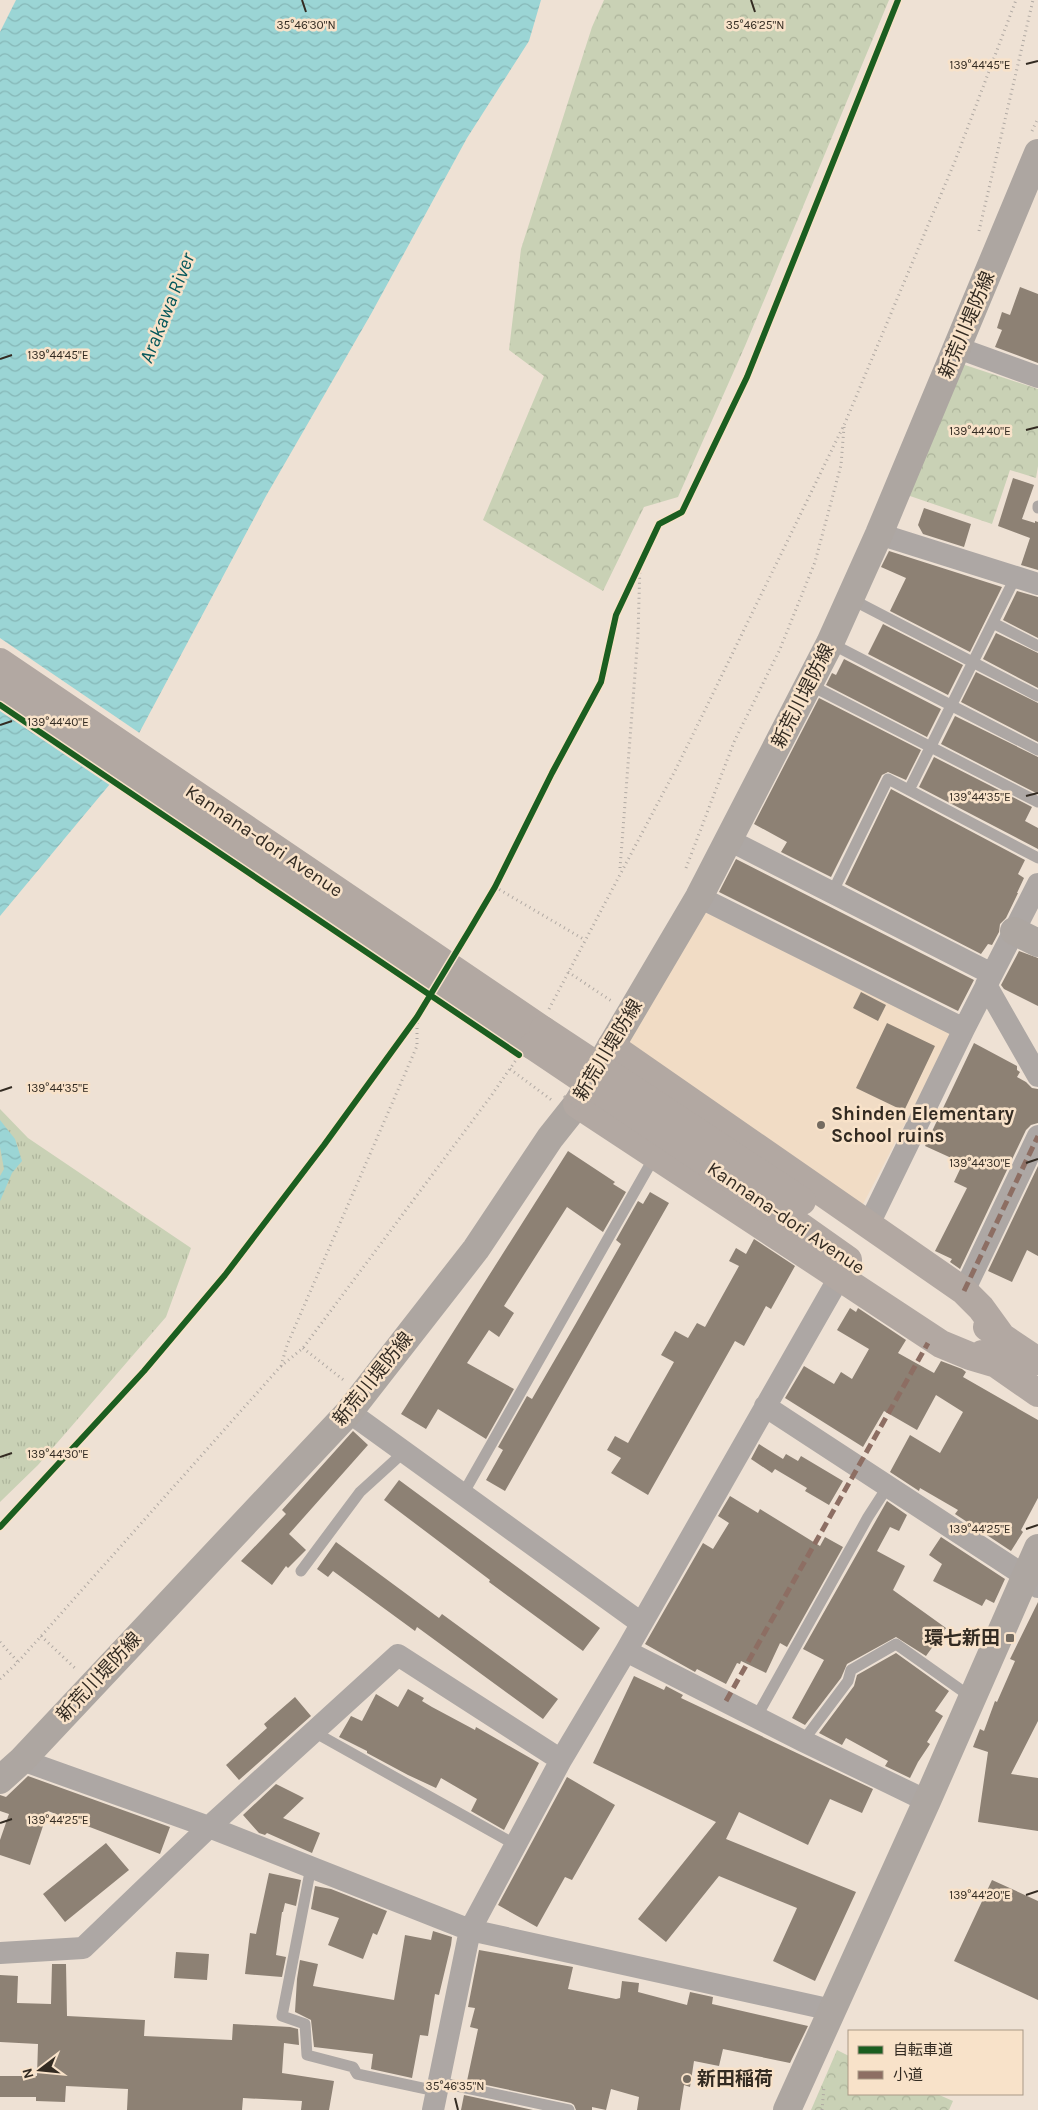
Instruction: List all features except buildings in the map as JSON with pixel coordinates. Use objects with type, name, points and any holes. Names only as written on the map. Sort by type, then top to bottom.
[{"type":"main road","name":"Kannana-dori Avenue","points":[[0,662],[531,1033]]},
{"type":"main road","name":"Kannana-dori Avenue","points":[[0,686],[531,1033],[796,1210],[1002,1336],[1038,1361]]},
{"type":"main road","points":[[611,1046],[964,1290],[981,1308],[1002,1336]]},
{"type":"main road","points":[[573,1108],[840,1276],[941,1344],[970,1356],[997,1364]]},
{"type":"main road","name":"Kannana-dori Avenue","points":[[796,1210],[997,1364],[1038,1393]]},
{"type":"street","name":"新荒川堤防線","points":[[0,1780],[22,1760],[356,1404],[476,1249],[550,1138],[573,1108],[699,897],[810,685],[879,534],[958,348],[1030,197],[1034,144]]},
{"type":"street","points":[[958,348],[1038,377]]},
{"type":"street","points":[[879,534],[1038,584]]},
{"type":"street","points":[[729,840],[832,893],[989,980],[1038,1076]]},
{"type":"street","points":[[869,1224],[989,980],[1026,937],[1038,884]]},
{"type":"street","points":[[699,897],[964,1029]]},
{"type":"street","points":[[964,1290],[1038,1136]]},
{"type":"street","points":[[436,2094],[470,1930],[561,1760],[626,1651],[840,1276]]},
{"type":"street","points":[[356,1404],[404,1452],[641,1623]]},
{"type":"street","points":[[765,1406],[1032,1581]]},
{"type":"street","points":[[787,2110],[927,1801],[971,1697],[1032,1581],[1038,1548]]},
{"type":"street","points":[[626,1651],[803,1741],[927,1801]]},
{"type":"street","points":[[0,1953],[84,1948],[209,1827],[398,1655],[561,1760]]},
{"type":"street","points":[[22,1760],[209,1827],[470,1930],[832,2010]]},
{"type":"lane","points":[[909,790],[1016,576]]},
{"type":"lane","points":[[850,599],[1038,696]]},
{"type":"lane","points":[[993,623],[1038,646]]},
{"type":"lane","points":[[830,643],[1038,750]]},
{"type":"lane","points":[[810,685],[1038,802]]},
{"type":"lane","points":[[832,893],[888,779],[1038,858]]},
{"type":"lane","points":[[463,1494],[652,1160]]},
{"type":"lane","points":[[301,1572],[360,1492],[404,1452]]},
{"type":"lane","points":[[757,1716],[868,1517],[888,1486]]},
{"type":"lane","points":[[803,1741],[848,1681],[851,1670],[896,1644],[971,1697]]},
{"type":"lane","points":[[314,1732],[516,1845]]},
{"type":"lane","points":[[311,1867],[282,2016],[305,2024],[307,2055],[353,2066],[357,2074],[436,2094],[569,2110]]},
{"type":"path","points":[[0,1679],[42,1636],[280,1367],[303,1348],[510,1069],[568,972],[678,764],[845,423],[955,160],[1016,0]]},
{"type":"path","points":[[977,237],[1033,0]]},
{"type":"path","points":[[1034,144],[1038,118]]},
{"type":"path","points":[[685,872],[734,742],[780,649],[815,562],[841,464],[845,423]]},
{"type":"path","points":[[632,580],[644,555]]},
{"type":"path","points":[[620,871],[638,635],[640,563]]},
{"type":"path","points":[[491,894],[499,879]]},
{"type":"path","points":[[495,887],[585,940]]},
{"type":"path","points":[[568,972],[630,1014]]},
{"type":"path","points":[[412,1024],[422,1009]]},
{"type":"path","points":[[280,1367],[287,1345],[417,1046],[417,1017]]},
{"type":"path","points":[[510,1069],[573,1108]]},
{"type":"path","points":[[303,1348],[356,1404]]},
{"type":"path","points":[[42,1636],[92,1685]]},
{"type":"path","points":[[0,1642],[18,1662]]},
{"type":"shaded area","name":"Shinden Elementary School ruins","points":[[698,906],[953,1032],[861,1208],[623,1042]]},
{"type":"green space","points":[[604,0],[889,0],[745,346],[678,497],[644,507],[603,591],[483,520],[544,376],[509,350],[521,249],[592,27]]},
{"type":"green space","points":[[962,364],[1038,389],[1038,466],[1036,478],[1010,470],[992,524],[907,495]]},
{"type":"green space","points":[[0,1109],[28,1138],[191,1248],[166,1317],[38,1465],[0,1502]]},
{"type":"green space","points":[[837,2050],[848,2056],[848,2095],[939,2095],[953,2101],[949,2110],[811,2110]]},
{"type":"water","name":"Arakawa River","points":[[16,0],[541,0],[529,41],[467,138],[371,314],[266,496],[115,778],[0,916],[0,32]]},
{"type":"water","points":[[0,1120],[15,1139],[22,1161],[12,1173],[0,1201],[0,1176],[4,1169],[0,1147]]},
{"type":"pier","points":[[0,638],[141,734],[111,786],[0,711]]},
{"type":"marked path","points":[[964,1291],[1038,1136]]},
{"type":"marked path","points":[[726,1701],[928,1343]]},
{"type":"cycle path","points":[[0,1527],[144,1371],[225,1275],[324,1145],[417,1017],[495,887],[552,773],[601,682],[616,615],[659,524],[682,512],[747,377],[898,0]]},
{"type":"cycle path","points":[[0,705],[519,1055]]},
{"type":"place","name":"Shinden Elementary School ruins","points":[[821,1125]]},
{"type":"place","name":"環七新田","points":[[1010,1638]]},
{"type":"place","name":"新田稲荷","points":[[687,2079]]}]
